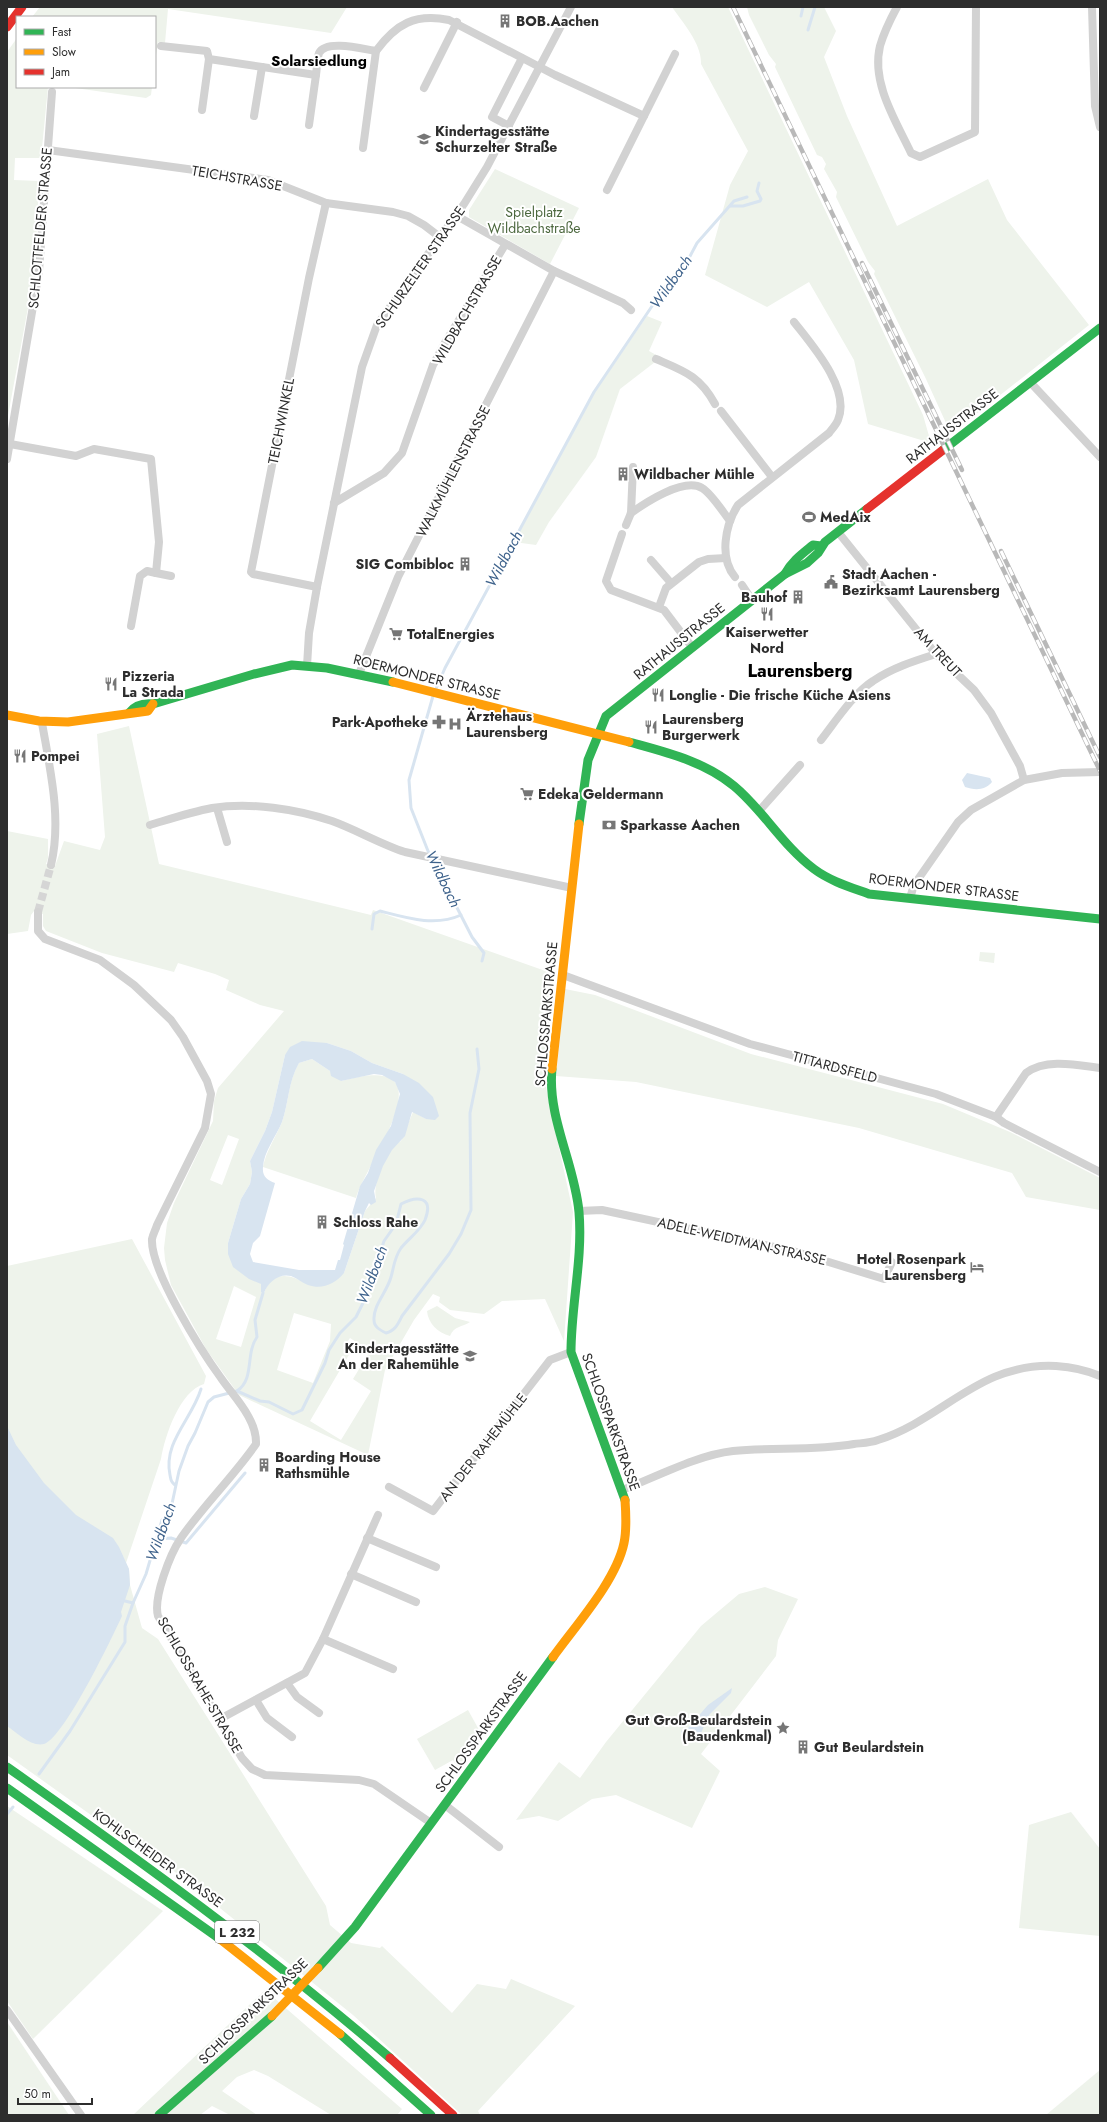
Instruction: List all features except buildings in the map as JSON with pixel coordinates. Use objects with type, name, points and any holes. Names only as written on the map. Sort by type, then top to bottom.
[{"type":"main road","points":[[7,27],[22,7]]},
{"type":"main road","name":"RATHAUSSTRASSE","points":[[597,735],[606,716],[785,574],[791,562],[802,553],[813,545],[821,546],[1100,328]]},
{"type":"main road","name":"ROERMONDER STRASSE","points":[[7,715],[42,723],[89,721],[130,713],[135,714],[148,711],[152,704],[275,668],[292,665],[360,674],[676,755],[699,764],[734,786],[796,852],[820,874],[838,884],[870,894],[1100,919]]},
{"type":"main road","name":"SCHLOSSPARKSTRASSE","points":[[159,2115],[272,2016],[355,1927],[614,1572],[622,1555],[626,1539],[626,1510],[622,1490],[574,1364],[571,1352],[571,1326],[580,1244],[580,1211],[552,1092],[552,1072],[572,888],[588,760],[597,735]]},
{"type":"main road","name":"KOHLSCHEIDER STRASSE","points":[[7,1768],[181,1890],[256,1946],[367,2037],[453,2115]]},
{"type":"main road","name":"KOHLSCHEIDER STRASSE","points":[[7,1788],[170,1901],[244,1957],[354,2046],[431,2115]]},
{"type":"street","name":"SCHURZELTER STRASSE","points":[[307,666],[309,633],[334,503],[362,367],[377,325],[457,216],[509,126],[571,7]]},
{"type":"street","points":[[897,7],[885,32],[880,48],[880,76],[883,92],[911,153],[920,157],[975,132],[976,7]]},
{"type":"street","points":[[1092,7],[1095,106],[1100,126]]},
{"type":"street","points":[[363,148],[376,51],[389,34],[416,19],[438,17],[457,22],[522,58],[644,116]]},
{"type":"street","points":[[424,88],[457,22]]},
{"type":"street","points":[[309,125],[319,53],[324,48],[331,45],[376,51]]},
{"type":"street","points":[[161,46],[207,51],[209,59],[202,110]]},
{"type":"street","points":[[607,190],[675,54]]},
{"type":"street","points":[[509,126],[492,117],[522,58]]},
{"type":"street","points":[[209,59],[316,74]]},
{"type":"street","points":[[254,116],[262,67]]},
{"type":"street","name":"SCHLOTTFELDER STRASSE","points":[[7,459],[39,271],[52,92]]},
{"type":"street","name":"TEICHSTRASSE","points":[[48,150],[268,180],[326,203],[393,212],[408,216],[424,225],[441,238]]},
{"type":"street","name":"TEICHWINKEL","points":[[317,587],[253,574],[251,572],[309,278],[326,203]]},
{"type":"street","name":"WILDBACHSTRASSE","points":[[457,216],[505,245],[554,271],[623,304],[631,310]]},
{"type":"street","name":"WILDBACHSTRASSE","points":[[334,503],[384,473],[402,453],[433,365],[446,340],[505,245]]},
{"type":"street","name":"WALKMÜHLENSTRASSE","points":[[360,674],[398,577],[554,271]]},
{"type":"street","points":[[735,577],[730,571],[726,558],[732,514],[744,498],[828,432],[838,421],[841,407],[839,390],[815,349],[794,322]]},
{"type":"street","points":[[656,360],[690,373],[707,389],[715,404]]},
{"type":"street","points":[[1030,382],[1100,457]]},
{"type":"street","points":[[721,411],[772,477]]},
{"type":"street","points":[[10,444],[76,456],[94,449],[151,459],[159,542],[156,573]]},
{"type":"street","points":[[626,525],[631,513],[633,467]]},
{"type":"street","points":[[631,513],[653,497],[686,486],[698,486],[705,490],[730,521]]},
{"type":"street","name":"AM TREUT","points":[[838,532],[936,654],[974,690],[991,713],[1020,766],[1024,780]]},
{"type":"street","points":[[622,534],[606,581],[611,590],[664,610],[692,647]]},
{"type":"street","points":[[659,607],[666,588],[671,583],[704,560],[726,558]]},
{"type":"street","points":[[651,560],[671,583]]},
{"type":"street","points":[[131,626],[140,576],[147,571],[171,576]]},
{"type":"street","points":[[742,585],[752,600]]},
{"type":"street","points":[[821,740],[845,708],[871,681],[902,665],[936,654]]},
{"type":"street","points":[[42,723],[54,812],[55,848],[51,865]]},
{"type":"street","points":[[759,811],[800,765]]},
{"type":"street","points":[[910,898],[914,885],[958,822],[971,810],[1024,780],[1062,773],[1100,772]]},
{"type":"street","points":[[150,825],[217,808],[252,807],[314,815],[334,822],[390,847],[442,861],[572,888]]},
{"type":"street","points":[[217,808],[227,842]]},
{"type":"street","name":"SCHLOSS-RAHE-STRASSE","points":[[38,912],[38,931],[45,939],[107,964],[167,1016],[183,1037],[207,1081],[211,1094],[205,1128],[163,1211],[152,1239],[158,1267],[165,1285],[202,1352],[249,1418],[256,1438],[256,1444],[177,1546],[158,1594],[156,1609],[158,1616],[242,1758],[252,1769],[271,1776],[349,1779],[370,1783],[382,1789],[431,1823]]},
{"type":"street","name":"TITTARDSFELD","points":[[563,975],[750,1044],[936,1094],[996,1117],[1004,1123],[1058,1152],[1100,1172]]},
{"type":"street","points":[[996,1117],[1026,1073],[1041,1065],[1068,1065],[1100,1068]]},
{"type":"street","name":"ADELE-WEIDTMAN-STRASSE","points":[[580,1211],[602,1210],[742,1239],[793,1251],[884,1279],[892,1262]]},
{"type":"street","name":"AN DER RAHEMÜHLE","points":[[389,1487],[433,1512],[550,1360],[571,1352]]},
{"type":"street","points":[[622,1490],[701,1459],[731,1451],[836,1447],[877,1441],[905,1429],[980,1382],[996,1375],[1018,1369],[1035,1366],[1063,1367],[1074,1368],[1100,1376]]},
{"type":"street","points":[[220,1719],[305,1673],[323,1639],[378,1515]]},
{"type":"street","points":[[367,1538],[436,1567]]},
{"type":"street","points":[[351,1574],[416,1602]]},
{"type":"street","points":[[323,1639],[393,1669]]},
{"type":"street","points":[[286,1683],[297,1697],[319,1713]]},
{"type":"street","points":[[256,1700],[266,1718],[292,1737]]},
{"type":"street","name":"SCHLOSSPARKSTRASSE","points":[[445,1805],[500,1847]]},
{"type":"street","points":[[7,2010],[81,2115]]},
{"type":"green space","points":[[40,7],[347,7],[331,33],[168,9],[165,43],[158,42],[156,55],[156,16],[33,16]]},
{"type":"green space","points":[[672,7],[728,7],[923,415],[931,443],[868,424],[854,360],[809,282],[767,307],[705,275],[730,185],[748,151],[701,64],[695,41]]},
{"type":"green space","points":[[747,7],[824,7],[836,31],[824,57],[847,116],[897,226],[988,179],[1007,220],[1089,325],[951,434],[926,379],[874,274],[875,271],[868,262],[836,197],[837,192],[824,169],[826,164],[822,157],[817,155],[775,67],[776,64],[769,55],[749,15]]},
{"type":"green space","points":[[16,39],[16,88],[48,88],[41,158],[15,158],[14,180],[39,181],[35,270],[7,421],[7,52]]},
{"type":"green space","points":[[75,88],[152,88],[151,95],[146,98]]},
{"type":"green space","name":"Spielplatz Wildbachstraße","points":[[495,169],[579,208],[550,264],[469,217],[469,210]]},
{"type":"green space","points":[[647,316],[662,322],[649,351],[658,356],[655,362],[620,389],[596,457],[549,522],[536,545],[514,542],[595,392]]},
{"type":"green space","points":[[129,726],[159,864],[371,915],[373,910],[554,974],[544,1071],[547,1093],[573,1212],[564,1341],[545,1299],[502,1301],[484,1314],[450,1310],[439,1302],[440,1297],[433,1294],[414,1320],[385,1370],[368,1455],[239,1395],[206,1349],[171,1285],[165,1260],[164,1248],[167,1223],[174,1203],[213,1121],[214,1101],[218,1088],[284,1011],[260,1005],[226,990],[229,980],[215,974],[178,963],[174,972],[102,953],[46,931],[43,926],[43,914],[34,911],[31,915],[28,931],[7,934],[7,831],[48,839],[48,858],[46,864],[55,866],[64,841],[100,850],[105,837],[97,734]],"holes":[[[327,1043],[351,1051],[372,1063],[403,1074],[426,1119],[413,1112],[401,1141],[391,1150],[386,1158],[376,1184],[376,1198],[365,1211],[344,1273],[307,1284],[288,1276],[277,1277],[267,1286],[264,1293],[261,1292],[261,1284],[228,1243],[241,1199],[250,1184],[252,1172],[250,1161],[265,1131],[272,1112],[285,1055]],[[228,1135],[239,1139],[222,1185],[210,1180]],[[234,1286],[256,1297],[241,1347],[216,1339]],[[294,1313],[331,1324],[330,1341],[313,1383],[277,1370]],[[350,1338],[370,1351],[353,1379],[371,1391],[341,1440],[310,1421],[350,1353],[343,1348]]]},
{"type":"green space","points":[[980,952],[995,953],[994,963],[979,961]]},
{"type":"green space","points":[[565,989],[595,995],[751,1054],[943,1104],[1010,1132],[1100,1178],[1100,1210],[1026,1197],[1012,1173],[859,1128],[636,1082],[556,1076]]},
{"type":"green space","points":[[312,1059],[330,1071],[341,1081],[375,1075],[393,1080],[399,1093],[396,1112],[387,1135],[356,1198],[263,1167],[264,1161],[282,1122],[295,1070],[299,1063]]},
{"type":"green space","points":[[132,1239],[206,1376],[204,1384],[195,1388],[188,1395],[175,1415],[166,1438],[161,1459],[126,1563],[129,1569],[130,1585],[142,1628],[158,1639],[326,1906],[330,1925],[351,1943],[380,1948],[382,1946],[452,2013],[477,1984],[506,1989],[511,1979],[575,2006],[478,2111],[480,2115],[462,2115],[353,2015],[155,1856],[147,1855],[7,1755],[7,1266]]},
{"type":"green space","points":[[437,1306],[455,1318],[470,1322],[456,1328],[450,1336],[441,1333],[429,1320],[427,1311]]},
{"type":"green space","points":[[765,1587],[798,1599],[778,1640],[776,1656],[701,1754],[720,1771],[692,1828],[616,1795],[592,1799],[558,1821],[539,1816],[516,1820],[559,1762],[580,1778],[606,1742],[701,1626],[739,1594]]},
{"type":"green space","points":[[468,1710],[483,1737],[459,1771],[453,1760],[435,1770],[417,1739]]},
{"type":"green space","points":[[7,1806],[163,1911],[33,2039],[7,2001]]},
{"type":"green space","points":[[1071,1812],[1100,1849],[1100,1936],[1019,1928],[1029,1825]]},
{"type":"green space","points":[[265,1990],[402,2109],[397,2115],[331,2115],[268,2076],[254,2070],[237,2077],[222,2091],[257,2115],[230,2115],[212,2106],[200,2115],[133,2115]]},
{"type":"green space","points":[[7,2022],[69,2115],[7,2115]]},
{"type":"green space","points":[[1100,2070],[1100,2115],[1046,2115]]},
{"type":"shaded area","points":[[967,773],[990,778],[992,782],[986,787],[979,789],[965,787],[962,780]]},
{"type":"shaded area","points":[[302,1041],[327,1043],[351,1051],[372,1063],[403,1074],[419,1083],[433,1097],[439,1116],[435,1120],[426,1119],[412,1112],[405,1136],[392,1150],[383,1166],[374,1191],[376,1202],[371,1205],[369,1203],[365,1211],[344,1273],[332,1283],[318,1287],[308,1285],[287,1275],[278,1277],[268,1285],[264,1293],[261,1292],[261,1284],[249,1279],[233,1267],[228,1254],[228,1243],[241,1199],[250,1184],[252,1172],[250,1161],[265,1131],[272,1112],[285,1055],[290,1047]],"holes":[[[312,1059],[330,1071],[331,1076],[341,1081],[374,1074],[382,1075],[395,1082],[400,1094],[391,1126],[376,1150],[368,1173],[360,1186],[343,1244],[340,1260],[338,1260],[335,1270],[299,1270],[253,1262],[250,1254],[253,1243],[260,1236],[275,1183],[267,1179],[264,1175],[264,1161],[280,1128],[295,1070],[299,1063]]]},
{"type":"shaded area","points":[[7,1426],[16,1445],[44,1483],[76,1515],[113,1538],[119,1547],[129,1569],[130,1585],[121,1612],[122,1616],[75,1707],[53,1738],[44,1744],[29,1741],[7,1726]]},
{"type":"shaded area","points":[[732,1688],[731,1693],[709,1715],[698,1740],[691,1741],[681,1733],[681,1731],[688,1728],[708,1705]]},
{"type":"waterway","name":"Wildbach","points":[[801,16],[803,7]]},
{"type":"waterway","points":[[808,30],[815,7]]},
{"type":"waterway","points":[[730,206],[743,206],[760,201],[761,199],[757,191],[759,183]]},
{"type":"waterway","name":"Wildbach","points":[[435,691],[445,668],[594,392],[669,281],[688,260],[697,243],[734,201],[747,197]]},
{"type":"waterway","name":"Wildbach","points":[[433,696],[409,780],[411,808],[428,851],[472,937],[484,953],[482,961]]},
{"type":"waterway","points":[[372,929],[374,914],[380,911],[411,919],[431,921],[451,919],[461,915]]},
{"type":"waterway","name":"Wildbach","points":[[39,1774],[70,1731],[125,1642],[125,1626],[146,1574],[162,1520],[170,1513],[179,1471],[188,1446],[208,1402],[214,1397],[237,1391],[260,1401],[269,1402],[293,1414],[302,1410],[325,1363],[329,1350],[340,1333],[356,1317],[365,1299],[384,1241],[396,1224],[401,1204],[413,1199],[423,1200],[426,1202],[427,1212],[423,1224],[401,1248],[394,1262],[389,1283],[374,1314],[375,1325],[378,1328],[386,1333],[394,1329],[402,1316],[449,1254],[461,1234],[471,1210],[470,1113],[479,1069],[477,1049]]},
{"type":"waterway","points":[[237,1391],[243,1386],[248,1373],[251,1351],[257,1337],[255,1320],[263,1293]]},
{"type":"waterway","points":[[175,1485],[171,1481],[170,1475],[169,1463],[171,1452],[174,1441],[197,1400],[201,1389]]},
{"type":"waterway","points":[[157,1539],[171,1538],[186,1543],[245,1473]]},
{"type":"waterway","name":"Wildbach","points":[[121,1600],[133,1603]]},
{"type":"waterway","name":"Wildbach","points":[[7,1814],[13,1807]]},
{"type":"tunnel","points":[[38,912],[51,865]]},
{"type":"railway","points":[[733,7],[1100,771]]},
{"type":"railway","points":[[862,263],[962,470]]},
{"type":"railway","points":[[1001,551],[1100,757]]},
{"type":"traffic: fast","points":[[943,450],[1100,328]]},
{"type":"traffic: fast","points":[[579,824],[588,760],[606,716],[785,574],[807,563],[818,553],[825,542],[867,509]]},
{"type":"traffic: fast","points":[[785,574],[794,561],[813,545],[821,546]]},
{"type":"traffic: fast","points":[[129,713],[140,705],[153,704],[254,674],[292,665],[327,668],[393,682]]},
{"type":"traffic: fast","points":[[629,742],[684,758],[722,777],[734,786],[754,806],[792,850],[803,860],[820,873],[847,886],[869,894],[1100,919]]},
{"type":"traffic: fast","points":[[552,1069],[552,1087],[557,1123],[572,1177],[579,1212],[580,1230],[571,1352],[625,1500]]},
{"type":"traffic: fast","points":[[318,1968],[355,1927],[553,1657]]},
{"type":"traffic: fast","points":[[7,1767],[154,1872],[250,1944],[390,2058]]},
{"type":"traffic: fast","points":[[7,1788],[220,1939]]},
{"type":"traffic: fast","points":[[159,2115],[272,2016]]},
{"type":"traffic: fast","points":[[340,2034],[431,2115]]},
{"type":"traffic: slow","points":[[393,682],[629,742]]},
{"type":"traffic: slow","points":[[7,715],[39,721],[68,722],[148,711],[153,704]]},
{"type":"traffic: slow","points":[[552,1069],[579,824]]},
{"type":"traffic: slow","points":[[553,1657],[594,1602],[613,1572],[620,1557],[626,1532],[625,1500]]},
{"type":"traffic: slow","points":[[220,1939],[340,2034]]},
{"type":"traffic: slow","points":[[272,2016],[318,1968]]},
{"type":"traffic: jam","points":[[7,27],[22,7]]},
{"type":"traffic: jam","points":[[867,509],[943,450]]},
{"type":"traffic: jam","points":[[390,2058],[453,2115]]},
{"type":"place","name":"BOB.Aachen","points":[[505,21]]},
{"type":"place","name":"Kindertagesstätte Schurzelter Straße","points":[[424,139]]},
{"type":"place","name":"Wildbacher Mühle","points":[[623,474]]},
{"type":"place","name":"MedAix","points":[[809,517]]},
{"type":"place","name":"SIG Combibloc","points":[[465,564]]},
{"type":"place","name":"Stadt Aachen - Bezirksamt Laurensberg","points":[[831,582]]},
{"type":"place","name":"Bauhof","points":[[798,597]]},
{"type":"place","name":"Kaiserwetter Nord","points":[[767,614]]},
{"type":"place","name":"TotalEnergies","points":[[396,634]]},
{"type":"place","name":"Pizzeria La Strada","points":[[111,684]]},
{"type":"place","name":"Longlie - Die frische Küche Asiens","points":[[658,695]]},
{"type":"place","name":"Park-Apotheke","points":[[439,722]]},
{"type":"place","name":"Ärztehaus Laurensberg","points":[[455,724]]},
{"type":"place","name":"Laurensberg Burgerwerk","points":[[651,727]]},
{"type":"place","name":"Pompei","points":[[20,756]]},
{"type":"place","name":"Edeka Geldermann","points":[[527,794]]},
{"type":"place","name":"Sparkasse Aachen","points":[[609,825]]},
{"type":"place","name":"Schloss Rahe","points":[[322,1222]]},
{"type":"place","name":"Hotel Rosenpark Laurensberg","points":[[977,1267]]},
{"type":"place","name":"Kindertagesstätte An der Rahemühle","points":[[470,1356]]},
{"type":"place","name":"Boarding House Rathsmühle","points":[[264,1465]]},
{"type":"place","name":"Gut Groß-Beulardstein (Baudenkmal)","points":[[783,1728]]},
{"type":"place","name":"Gut Beulardstein","points":[[803,1747]]},
{"type":"district","name":"Solarsiedlung","points":[[319,61]]},
{"type":"district","name":"Laurensberg","points":[[800,671]]}]
